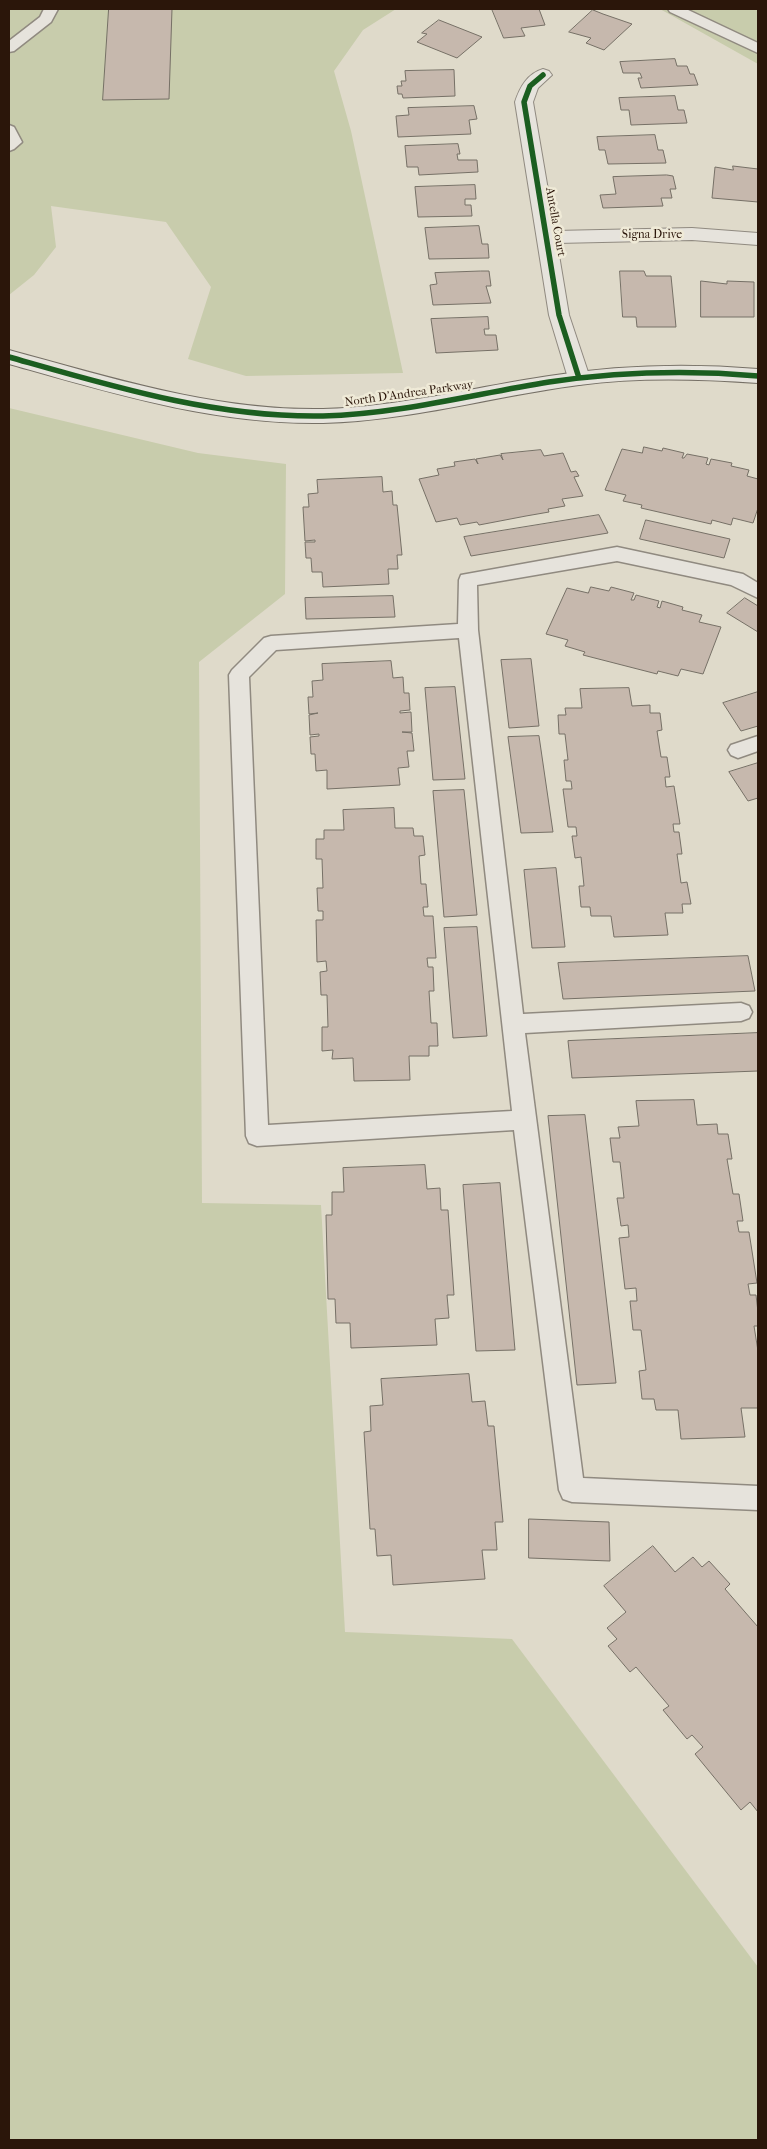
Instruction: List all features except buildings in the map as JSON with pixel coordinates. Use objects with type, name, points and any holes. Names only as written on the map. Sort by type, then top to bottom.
[{"type":"street","name":"Antella Court","points":[[542,74],[530,86],[524,102],[560,315],[579,378]]},
{"type":"street","name":"Signa Drive","points":[[546,237],[692,234],[758,239]]},
{"type":"street","name":"North D'Andrea Parkway","points":[[9,357],[154,397],[212,408],[272,415],[322,416],[382,411],[579,378],[665,372],[758,376]]},
{"type":"lane","points":[[9,48],[46,19],[51,9]]},
{"type":"lane","points":[[675,9],[758,49]]},
{"type":"lane","points":[[9,130],[14,142],[9,146]]},
{"type":"lane","points":[[758,591],[736,579],[617,554],[468,580],[468,630],[513,1024],[572,1490],[758,1498]]},
{"type":"lane","points":[[468,630],[271,643],[239,675],[257,1136],[524,1120]]},
{"type":"lane","points":[[738,750],[758,744]]},
{"type":"lane","points":[[513,1024],[741,1012]]},
{"type":"green space","points":[[9,9],[396,9],[363,30],[334,71],[351,131],[403,373],[246,376],[188,359],[211,287],[166,222],[51,206],[56,247],[34,275],[9,295]]},
{"type":"green space","points":[[660,9],[758,9],[758,64]]},
{"type":"green space","points":[[9,408],[198,453],[286,464],[285,594],[199,662],[202,1203],[321,1205],[345,1632],[512,1639],[758,1967],[758,2140],[9,2140]]},
{"type":"cycle path","points":[[543,75],[530,86],[524,102],[559,315],[579,378]]},
{"type":"cycle path","points":[[9,357],[86,379],[164,398],[203,406],[283,416],[355,414],[419,406],[547,383],[601,376],[691,372],[758,376]]}]
